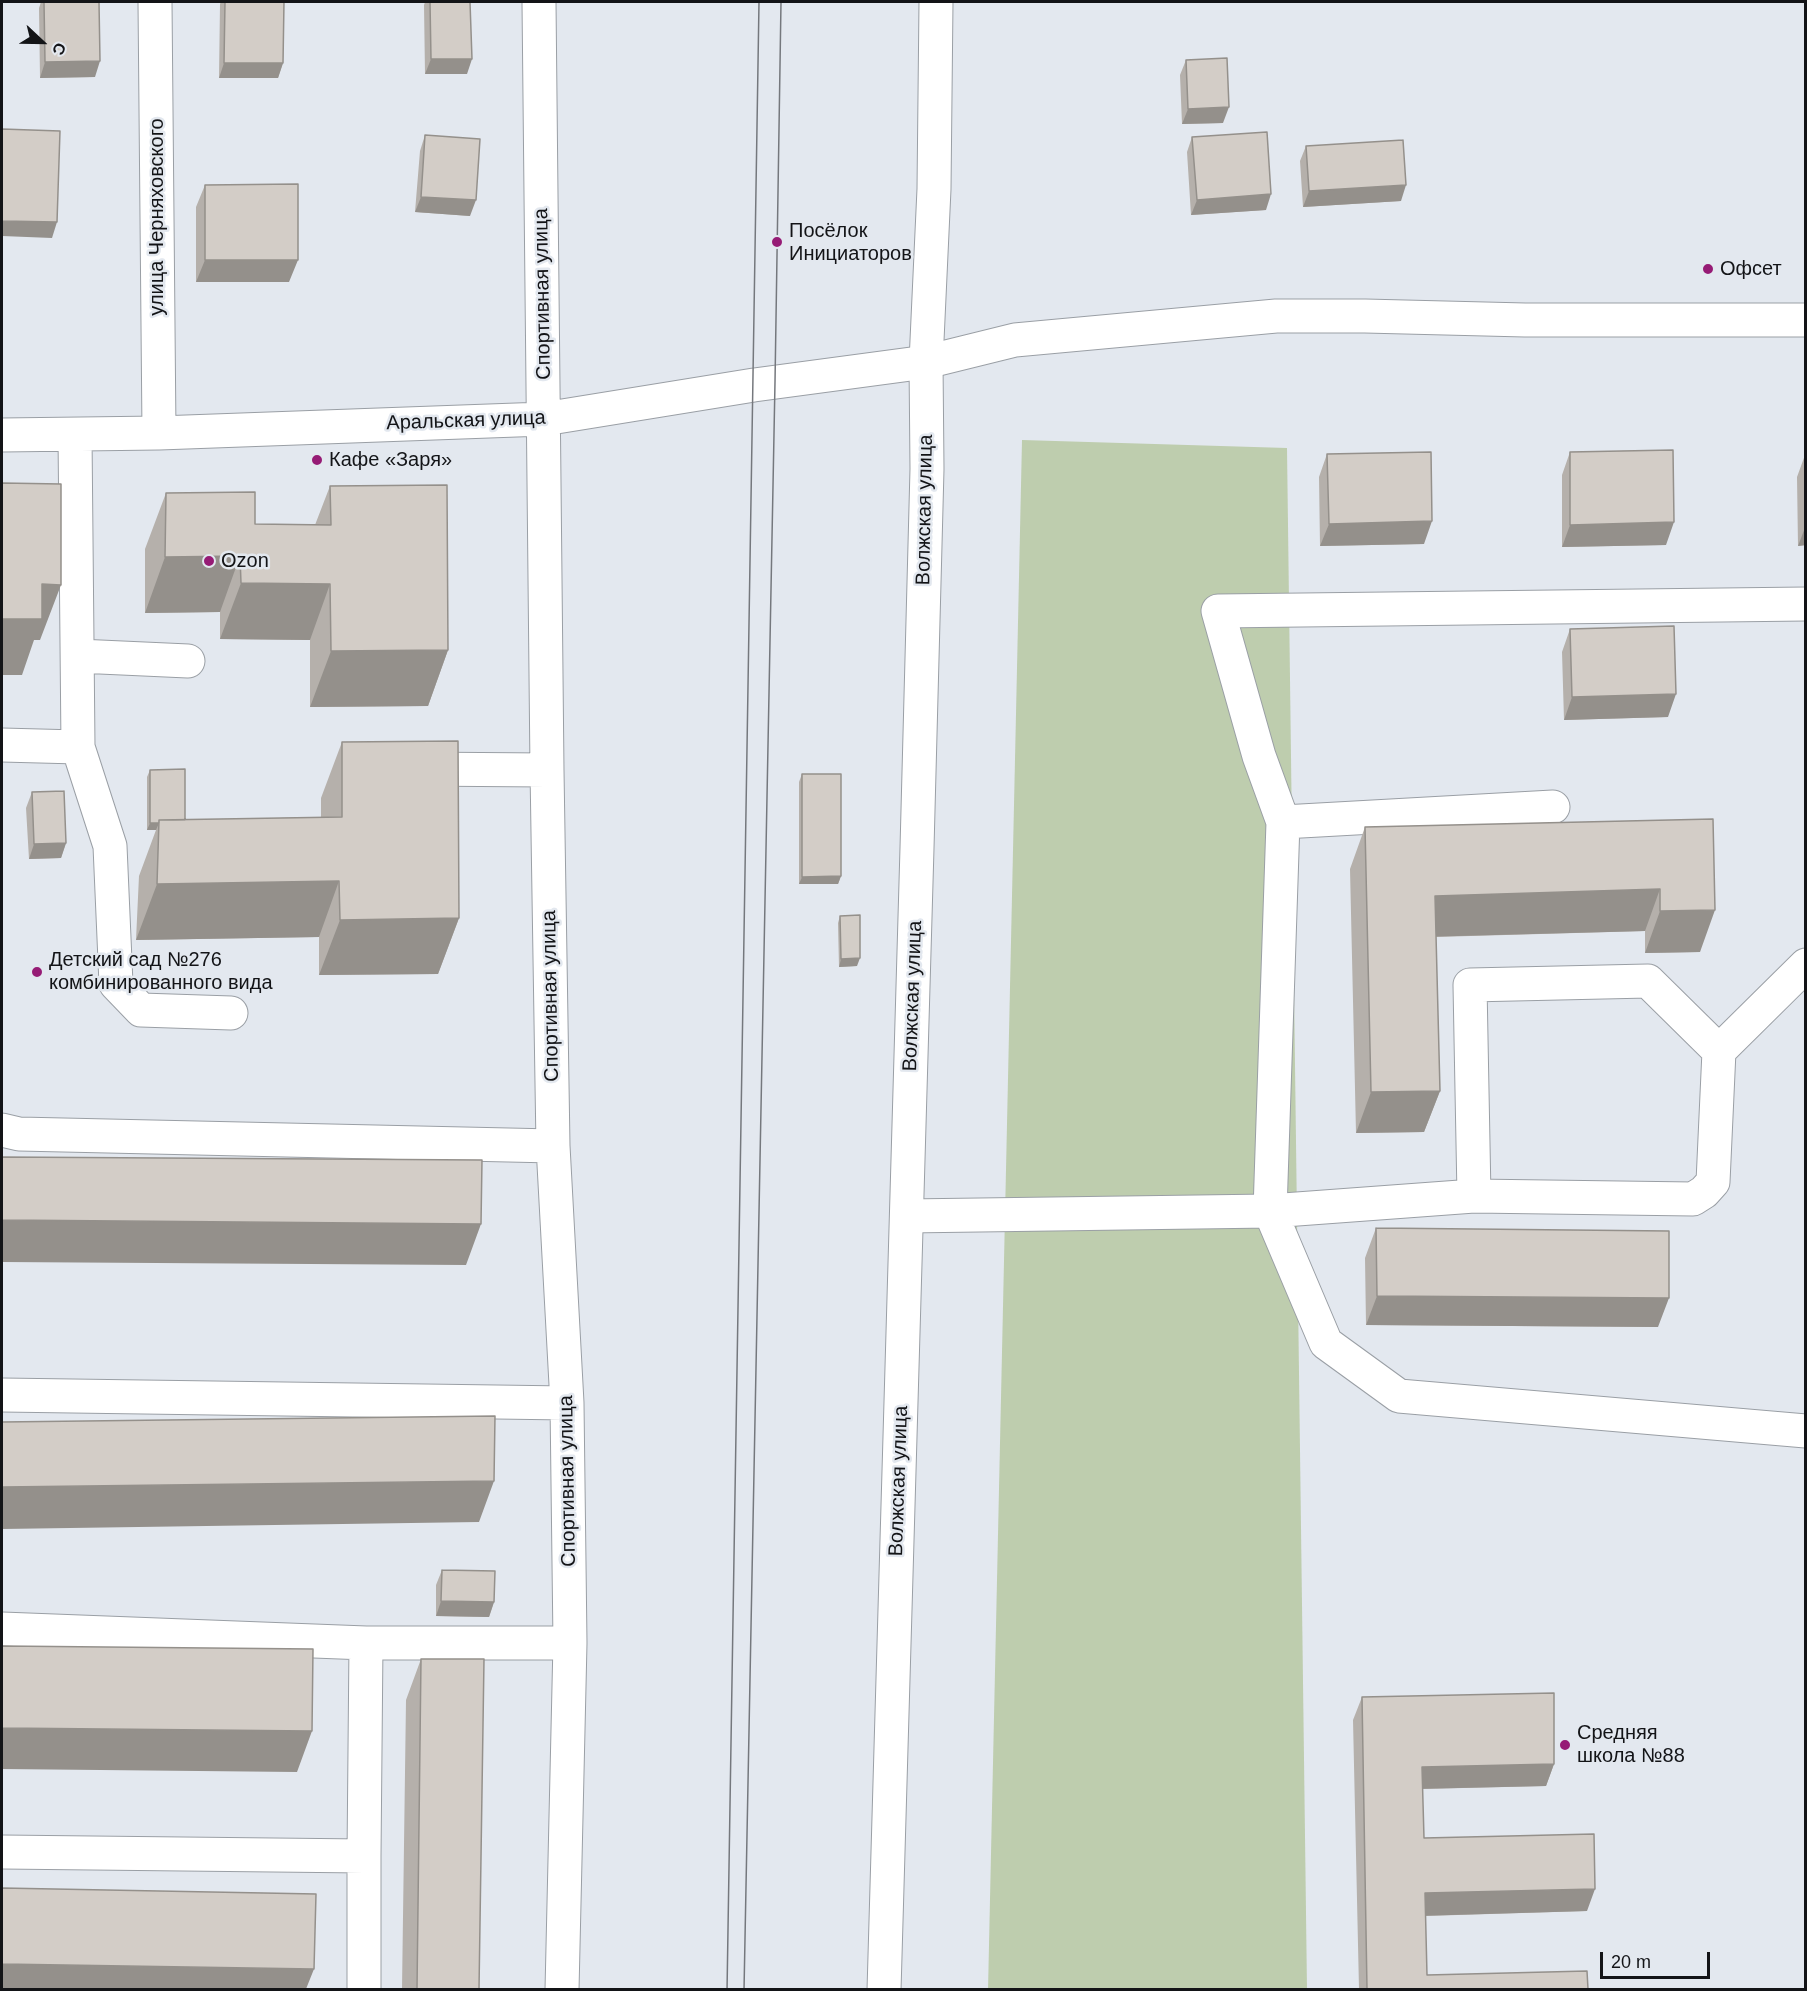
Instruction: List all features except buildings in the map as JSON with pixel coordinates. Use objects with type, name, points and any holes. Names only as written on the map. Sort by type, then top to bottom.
[{"type":"street","name":"улица Черняховского","points":[[155,2],[159,433]]},
{"type":"street","name":"Спортивная улица","points":[[539,2],[553,1146],[567,1403],[570,1643],[562,1989]]},
{"type":"street","name":"Волжская улица","points":[[884,1989],[927,469],[926,362],[934,189],[936,2]]},
{"type":"street","name":"Аральская улица","points":[[2,435],[159,433],[544,419],[754,385],[926,362],[1015,340],[1276,316],[1525,320],[1806,320]]},
{"type":"street","points":[[75,435],[78,747],[110,846],[116,984],[141,1010],[231,1013]]},
{"type":"street","points":[[1806,604],[1218,611],[1259,756],[1283,822],[1270,1211],[1326,1343],[1399,1396],[1806,1431]]},
{"type":"street","points":[[78,656],[188,661]]},
{"type":"street","points":[[2,745],[78,747]]},
{"type":"street","points":[[382,769],[547,770]]},
{"type":"street","points":[[1283,822],[1553,807]]},
{"type":"street","points":[[907,1216],[1270,1211],[1474,1196],[1693,1199],[1713,1182],[1719,1051],[1806,965]]},
{"type":"street","points":[[1474,1196],[1470,985],[1648,981],[1719,1051]]},
{"type":"street","points":[[2,1130],[19,1134],[553,1146]]},
{"type":"street","points":[[2,1395],[567,1403]]},
{"type":"street","points":[[2,1629],[366,1644],[570,1643]]},
{"type":"street","points":[[364,1989],[366,1644]]},
{"type":"street","points":[[2,1852],[364,1856]]},
{"type":"green space","points":[[1022,440],[1287,448],[1307,1989],[988,1990]]},
{"type":"tram line","points":[[727,1990],[759,2]]},
{"type":"tram line","points":[[744,1990],[781,2]]},
{"type":"place","name":"Посёлок Инициаторов","points":[[777,242]]},
{"type":"place","name":"Офсет","points":[[1708,269]]},
{"type":"place","name":"Кафе «Заря»","points":[[317,460]]},
{"type":"place","name":"Ozon","points":[[209,561]]},
{"type":"place","name":"Детский сад №276 комбинированного вида","points":[[37,972]]},
{"type":"place","name":"Средняя школа №88","points":[[1565,1745]]}]
